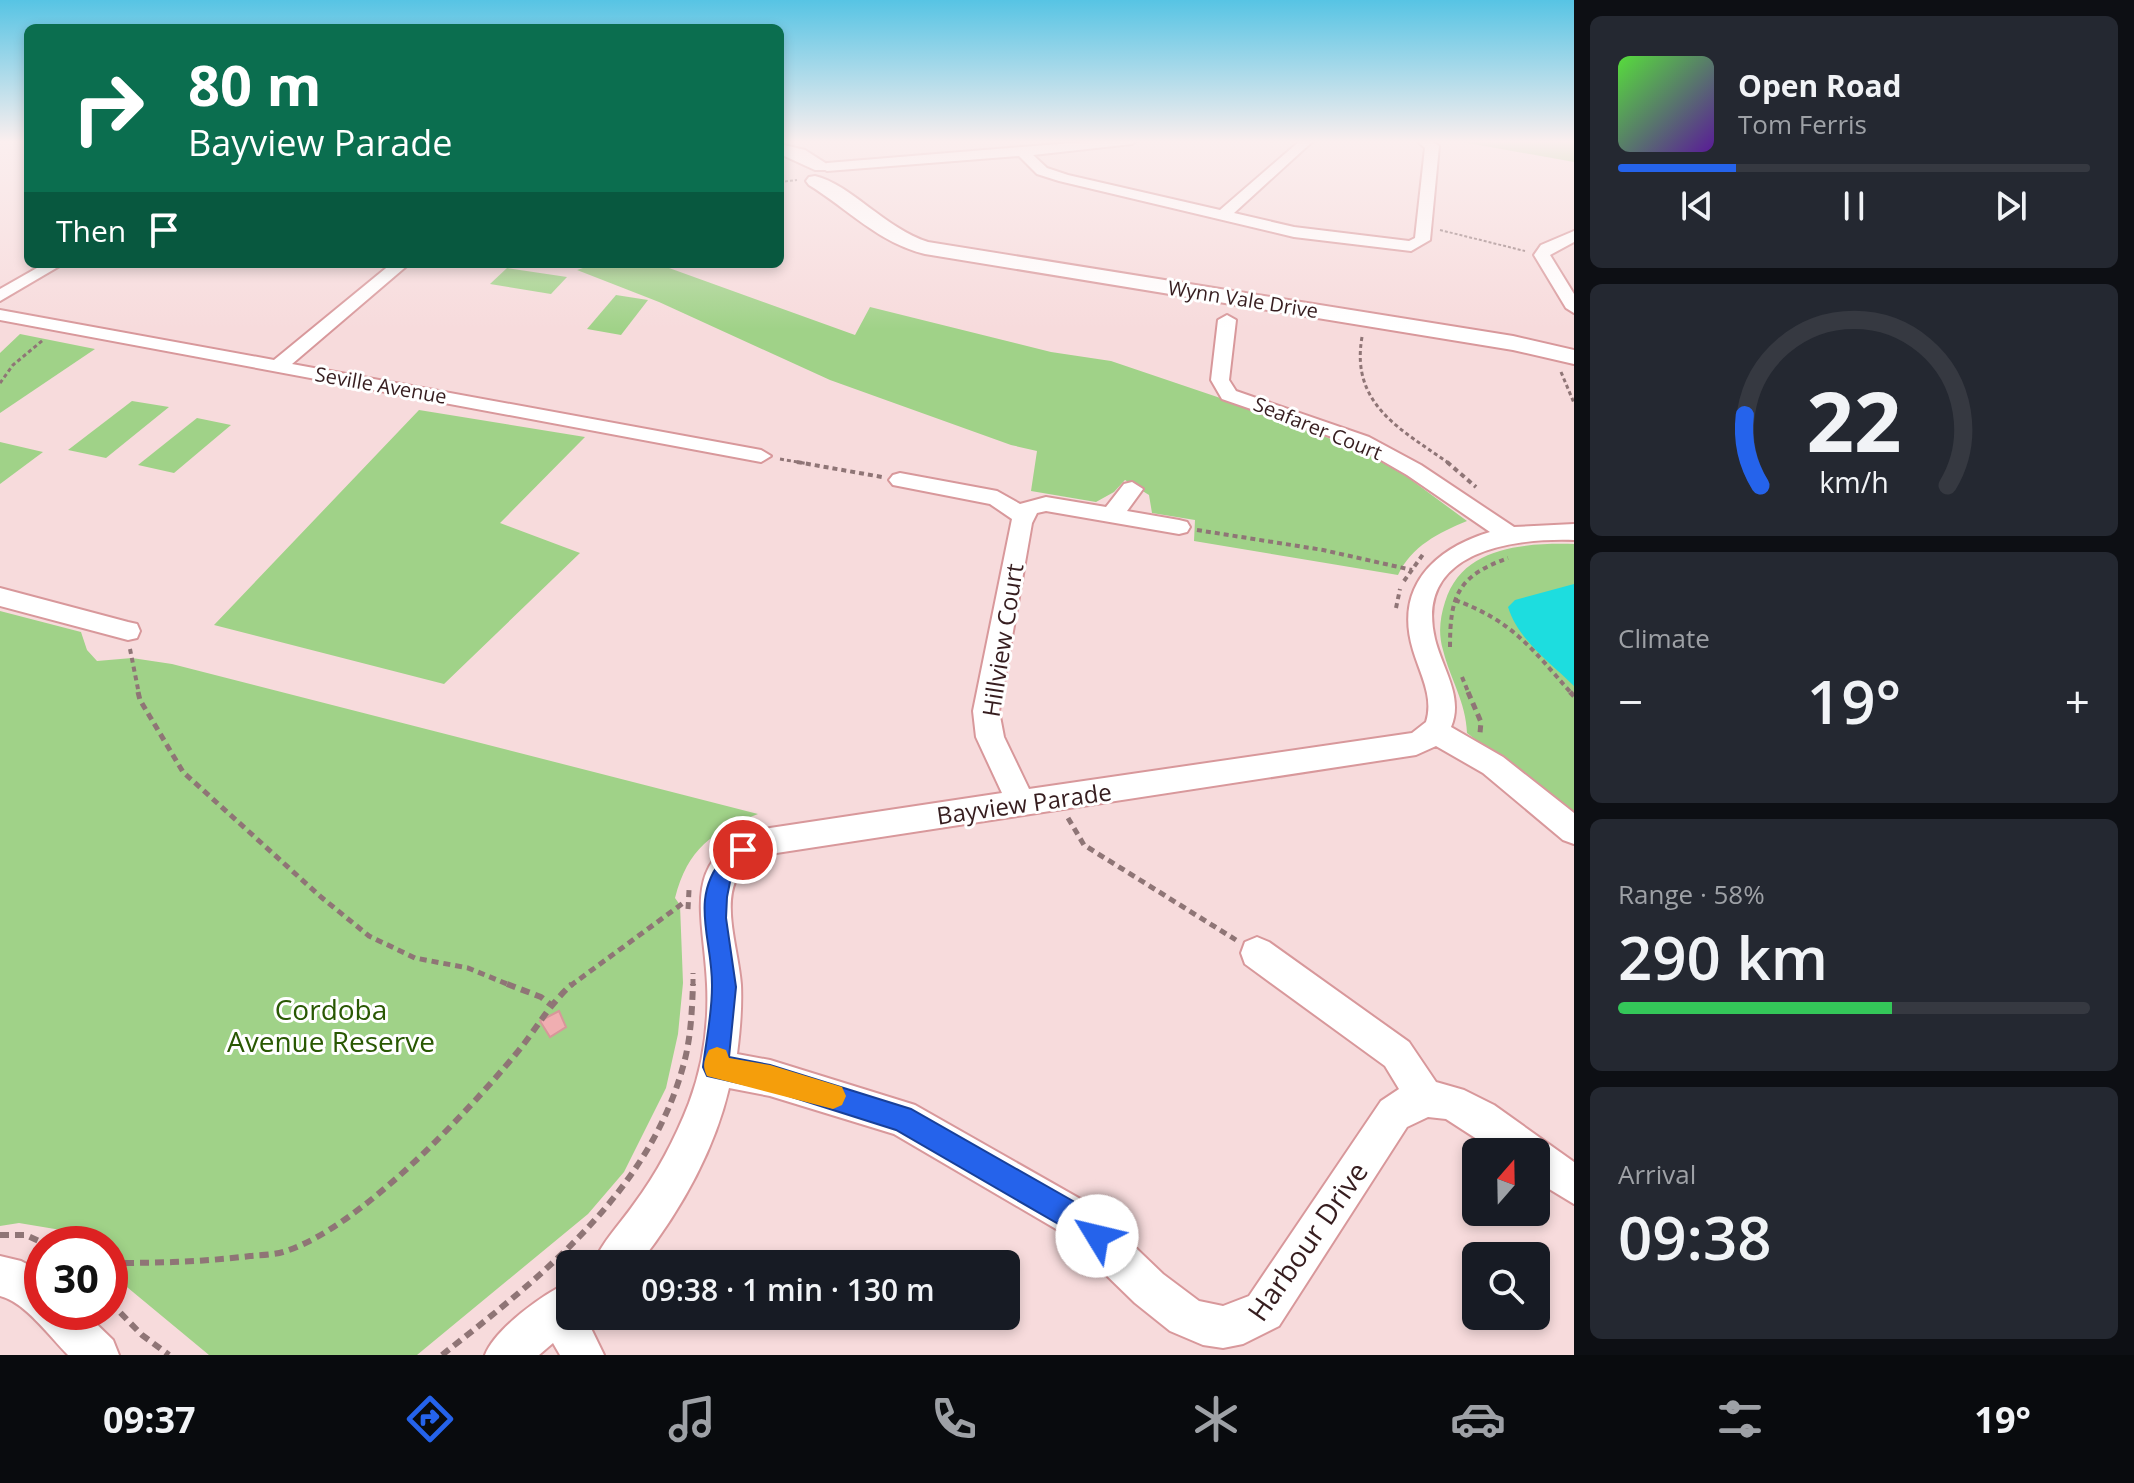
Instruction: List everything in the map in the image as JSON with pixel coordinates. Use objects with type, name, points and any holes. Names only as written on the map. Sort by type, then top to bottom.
[{"type":"main road","name":"Wynn Vale Drive","points":[[857,203],[905,242],[945,252],[1513,343],[1574,357]]},
{"type":"main road","name":"Wynn Vale Drive","points":[[1513,343],[1574,348]]},
{"type":"street","points":[[1169,203],[1294,232],[1416,245],[1422,240],[1426,203]]},
{"type":"street","points":[[1222,216],[1236,203]]},
{"type":"street","points":[[1574,236],[1543,252],[1574,308]]},
{"type":"street","points":[[0,296],[48,268]]},
{"type":"street","points":[[278,366],[396,268]]},
{"type":"street","points":[[1553,274],[1574,277]]},
{"type":"street","name":"Seville Avenue","points":[[0,315],[761,456]]},
{"type":"street","name":"Seafarer Court","points":[[1227,320],[1220,380],[1229,395],[1362,441],[1414,470],[1506,534]]},
{"type":"street","points":[[900,480],[997,498],[1023,517],[1028,508],[1046,504],[1179,527]]},
{"type":"street","points":[[1112,515],[1132,489]]},
{"type":"street","name":"Hillview Court","points":[[1022,804],[990,737],[986,711],[1023,517]]},
{"type":"street","points":[[1574,532],[1506,534],[1459,552],[1422,573],[1420,615],[1428,661],[1443,704],[1441,722],[1435,732],[1478,755],[1574,831]]},
{"type":"street","points":[[0,597],[128,631]]},
{"type":"street","name":"Bayview Parade","points":[[720,878],[730,862],[755,844],[1416,744],[1435,732]]},
{"type":"street","points":[[624,1250],[654,1211],[681,1164],[700,1122],[715,1067],[724,987],[715,918],[720,878]]},
{"type":"street","points":[[1257,953],[1397,1054],[1425,1098],[1467,1109],[1508,1138]]},
{"type":"street","name":"Harbour Drive","points":[[715,1067],[770,1078],[902,1118],[1077,1219],[1177,1319],[1214,1335],[1232,1335],[1249,1327],[1272,1298],[1394,1114],[1403,1105],[1425,1098]]},
{"type":"street","points":[[1550,1168],[1574,1185]]},
{"type":"street","points":[[0,1276],[24,1284]]},
{"type":"street","points":[[506,1355],[556,1314]]},
{"type":"street","points":[[72,1330],[98,1355]]},
{"type":"street","points":[[574,1330],[583,1355]]},
{"type":"path","points":[[1438,230],[1486,239],[1535,254]]},
{"type":"path","points":[[1368,319],[1358,360],[1373,404],[1387,419],[1465,475],[1506,534],[1488,565],[1460,584],[1449,618],[1450,647],[1455,659]]},
{"type":"path","points":[[0,383],[13,365],[60,326]]},
{"type":"path","points":[[761,456],[900,480]]},
{"type":"path","points":[[1179,527],[1323,550],[1422,573]]},
{"type":"path","points":[[1396,619],[1396,603],[1422,573],[1434,546]]},
{"type":"path","points":[[1455,600],[1486,611],[1515,630],[1574,696]]},
{"type":"path","points":[[128,631],[140,700],[183,772],[321,897],[369,936],[415,958],[468,968],[550,1004]]},
{"type":"path","points":[[1460,672],[1481,722],[1478,755]]},
{"type":"path","points":[[1057,798],[1084,845],[1257,953]]},
{"type":"path","points":[[128,1263],[205,1262],[285,1252],[335,1227],[378,1194],[457,1117],[517,1053],[550,1004],[576,980],[720,878]]},
{"type":"path","points":[[689,913],[687,900],[690,886]]},
{"type":"path","points":[[442,1355],[539,1279],[618,1197],[644,1158],[670,1106],[684,1063],[692,1009],[693,966]]},
{"type":"path","points":[[0,1235],[24,1235]]},
{"type":"path","points":[[128,1321],[169,1355]]},
{"type":"green space","points":[[507,268],[567,277],[551,294],[490,284]]},
{"type":"green space","points":[[669,268],[855,335],[870,307],[1051,352],[1111,361],[1285,420],[1369,455],[1406,476],[1467,521],[1418,548],[1398,575],[1194,541],[1195,520],[1152,513],[1149,495],[1125,480],[1114,492],[1096,502],[1031,491],[1037,451],[1011,445],[830,380],[659,302],[577,270]]},
{"type":"green space","points":[[616,295],[648,300],[621,335],[587,329]]},
{"type":"green space","points":[[20,334],[95,349],[0,413],[0,353]]},
{"type":"green space","points":[[132,401],[169,407],[106,458],[68,450]]},
{"type":"green space","points":[[419,410],[585,437],[500,523],[580,553],[444,684],[214,625]]},
{"type":"green space","points":[[197,418],[231,425],[174,473],[138,465]]},
{"type":"green space","points":[[0,442],[43,452],[0,484]]},
{"type":"green space","points":[[1574,544],[1574,815],[1467,733],[1464,711],[1446,661],[1440,632],[1443,608],[1453,583],[1465,569],[1480,559],[1516,547]]},
{"type":"green space","name":"Cordoba Avenue Reserve","points":[[0,611],[81,632],[87,650],[97,661],[132,658],[172,664],[758,814],[727,828],[704,844],[680,881],[675,898],[680,905],[683,983],[678,1034],[666,1088],[624,1172],[588,1214],[417,1355],[209,1355],[128,1288],[128,1226],[37,1226],[19,1223],[0,1226]]},
{"type":"water","points":[[1574,584],[1574,686],[1527,640],[1508,607],[1515,600]]},
{"type":"building","points":[[559,1011],[566,1027],[550,1037],[540,1021]]},
{"type":"slow traffic","points":[[717,1059],[715,1067],[770,1078],[833,1096]]},
{"type":"route","points":[[743,850],[730,862],[720,878],[716,897],[715,918],[724,987],[715,1067],[770,1078],[902,1118],[1077,1219],[1097,1236]]}]
